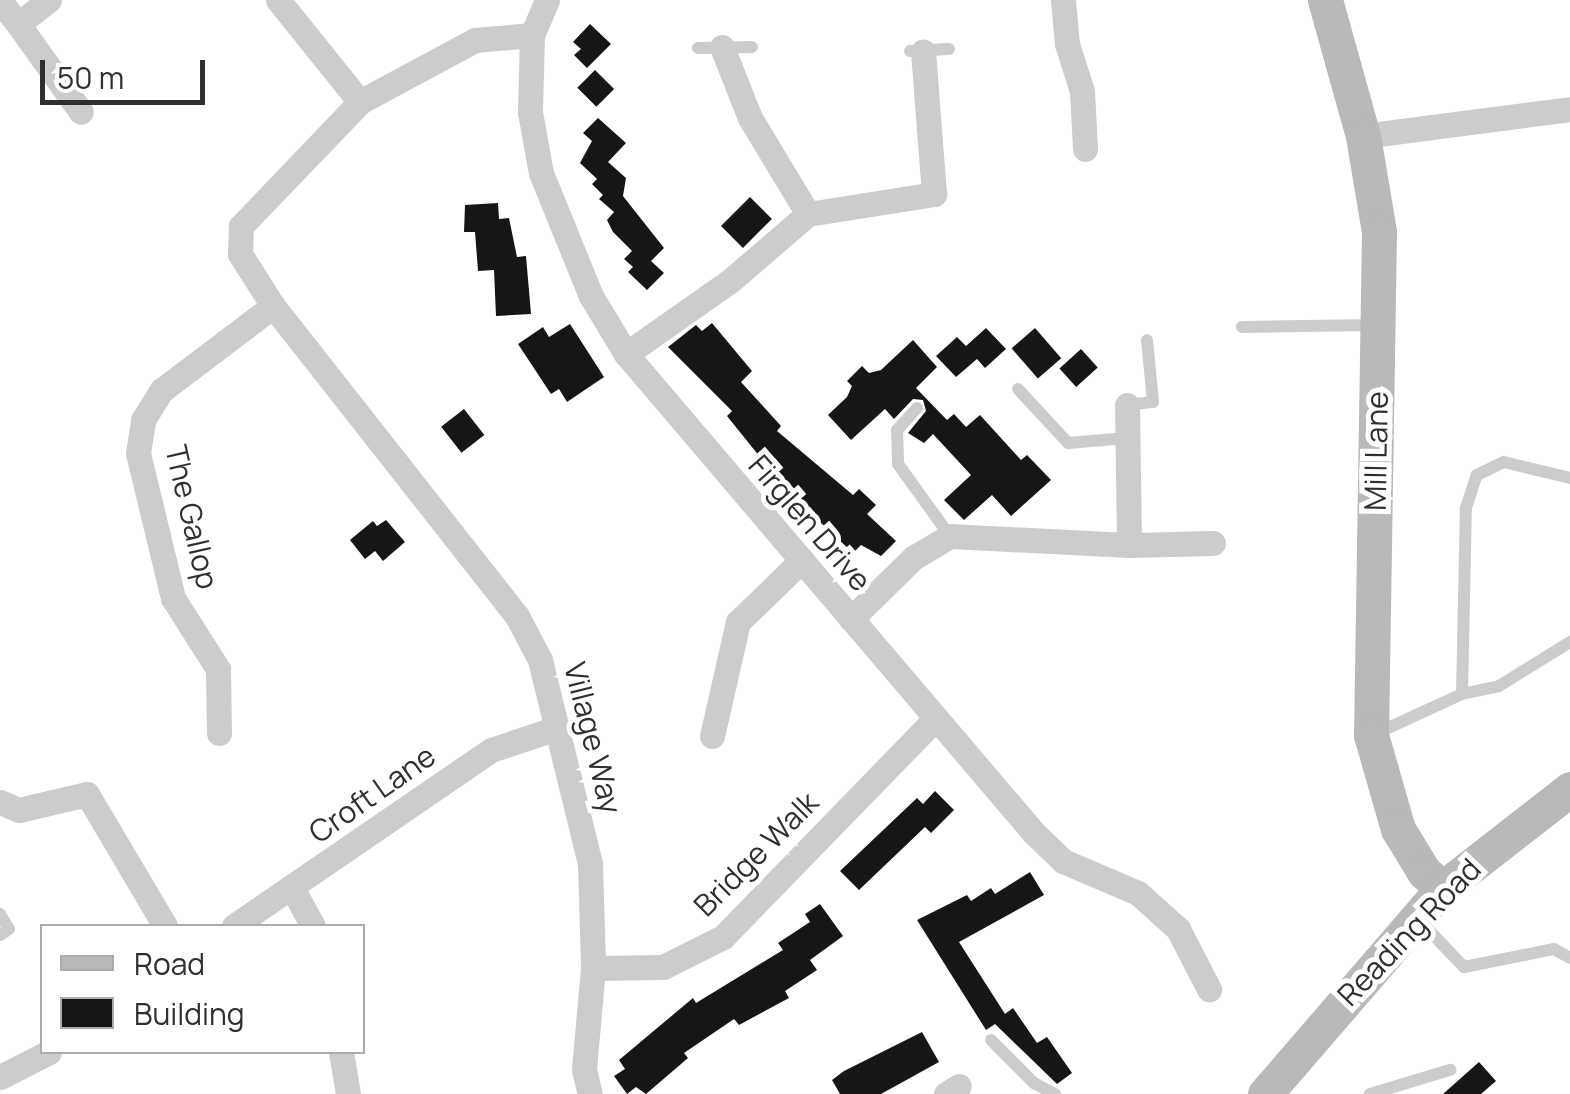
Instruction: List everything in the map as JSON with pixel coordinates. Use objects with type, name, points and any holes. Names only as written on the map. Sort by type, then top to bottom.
[{"type":"street","points":[[18,24],[49,0]]},
{"type":"street","points":[[278,0],[360,102]]},
{"type":"street","name":"Firglen Drive","points":[[547,0],[532,35],[530,112],[541,173],[590,296],[626,354],[933,721],[1064,861],[1138,893],[1178,929],[1209,990]]},
{"type":"street","points":[[1063,0],[1067,44],[1082,91],[1085,149]]},
{"type":"street","name":"Mill Lane","points":[[1325,0],[1363,136],[1378,232],[1371,735],[1398,829],[1424,872],[1443,888]]},
{"type":"street","points":[[0,1],[81,112]]},
{"type":"street","name":"Village Way","points":[[532,35],[475,40],[360,102],[241,226],[240,254],[273,306],[516,616],[540,660],[590,864],[594,968],[584,1069],[590,1094]]},
{"type":"street","points":[[710,48],[808,214]]},
{"type":"street","points":[[626,354],[730,281],[808,214],[934,194],[927,51]]},
{"type":"street","points":[[1363,136],[1570,109]]},
{"type":"street","name":"The Gallop","points":[[220,732],[218,668],[173,598],[138,453],[143,420],[162,390],[273,306]]},
{"type":"street","points":[[1127,405],[1130,545]]},
{"type":"street","points":[[851,619],[913,558],[950,536],[1130,545],[1212,543]]},
{"type":"street","points":[[712,736],[738,622],[802,560]]},
{"type":"street","name":"Bridge Walk","points":[[594,968],[664,967],[723,937],[933,721]]},
{"type":"street","name":"Croft Lane","points":[[237,924],[492,750],[554,729]]},
{"type":"street","name":"Reading Road","points":[[1265,1094],[1443,888],[1570,789]]},
{"type":"street","points":[[0,802],[19,810],[87,794],[164,924]]},
{"type":"street","points":[[292,888],[312,924]]},
{"type":"street","points":[[14,1081],[47,1054]]},
{"type":"street","points":[[341,1054],[348,1094]]},
{"type":"lane","points":[[710,48],[752,47]]},
{"type":"lane","points":[[1242,327],[1379,325]]},
{"type":"lane","points":[[1127,405],[1152,402],[1148,340]]},
{"type":"lane","points":[[1018,389],[1068,442],[1126,438]]},
{"type":"lane","points":[[917,408],[897,430],[894,445],[914,486],[950,536]]},
{"type":"lane","points":[[1462,694],[1466,508],[1477,475],[1504,462],[1570,478]]},
{"type":"lane","points":[[1371,735],[1462,694],[1499,686],[1570,642]]},
{"type":"lane","points":[[0,914],[9,930],[0,934]]},
{"type":"lane","points":[[1416,916],[1464,967],[1554,950],[1570,958]]},
{"type":"lane","points":[[991,1040],[1034,1083],[1055,1094]]},
{"type":"lane","points":[[1370,1094],[1450,1070]]},
{"type":"building","points":[[590,24],[611,44],[587,68],[574,55],[581,49],[573,42]]},
{"type":"building","points":[[595,70],[614,89],[596,107],[577,88]]},
{"type":"building","points":[[598,118],[626,143],[608,162],[626,178],[623,196],[664,248],[651,261],[664,273],[647,290],[628,272],[633,267],[624,259],[632,251],[613,232],[607,220],[614,212],[599,199],[603,195],[592,184],[597,179],[580,163],[592,141],[583,133]]},
{"type":"building","points":[[750,197],[772,219],[743,248],[721,226]]},
{"type":"building","points":[[498,203],[499,219],[509,218],[517,257],[526,256],[531,314],[496,316],[494,270],[478,271],[475,232],[464,232],[465,205]]},
{"type":"building","points":[[712,323],[752,371],[741,382],[781,426],[777,431],[853,495],[859,489],[876,505],[867,514],[896,541],[881,556],[861,545],[853,553],[789,493],[727,416],[732,411],[668,347],[696,325],[702,331]]},
{"type":"building","points":[[570,324],[604,377],[567,402],[559,389],[551,394],[518,344],[543,327],[549,337]]},
{"type":"building","points":[[986,328],[1006,349],[985,368],[977,359],[956,377],[936,356],[957,337],[966,346]]},
{"type":"building","points":[[1035,328],[1061,358],[1038,379],[1012,348]]},
{"type":"building","points":[[913,340],[937,367],[916,388],[947,420],[954,414],[966,427],[980,415],[1021,460],[1027,455],[1051,480],[1011,516],[992,495],[964,520],[944,500],[971,475],[933,434],[924,443],[908,433],[926,411],[923,400],[913,399],[894,419],[885,409],[851,440],[828,415],[847,397],[852,386],[847,381],[862,366],[869,373],[881,370]]},
{"type":"building","points":[[1081,349],[1098,368],[1076,387],[1059,368]]},
{"type":"building","points":[[464,409],[484,435],[461,453],[441,427]]},
{"type":"building","points":[[386,520],[405,542],[383,561],[375,551],[365,559],[350,540],[373,521],[377,526]]},
{"type":"building","points":[[935,791],[954,810],[931,833],[925,827],[859,890],[840,871],[917,798],[923,804]]},
{"type":"building","points":[[1030,872],[1044,895],[959,942],[1005,1014],[1013,1008],[1037,1043],[1047,1037],[1072,1073],[1057,1084],[995,1024],[986,1030],[917,920],[967,895],[971,901],[991,888],[995,894]]},
{"type":"building","points":[[820,904],[843,936],[810,960],[817,970],[785,991],[789,998],[739,1025],[734,1019],[684,1053],[688,1058],[646,1094],[636,1087],[627,1094],[614,1076],[625,1069],[619,1060],[693,998],[696,1003],[783,950],[778,943],[810,922],[805,914]]},
{"type":"building","points":[[922,1032],[939,1062],[881,1094],[840,1094],[832,1080]]},
{"type":"building","points":[[1479,1062],[1496,1081],[1481,1094],[1443,1094]]}]
